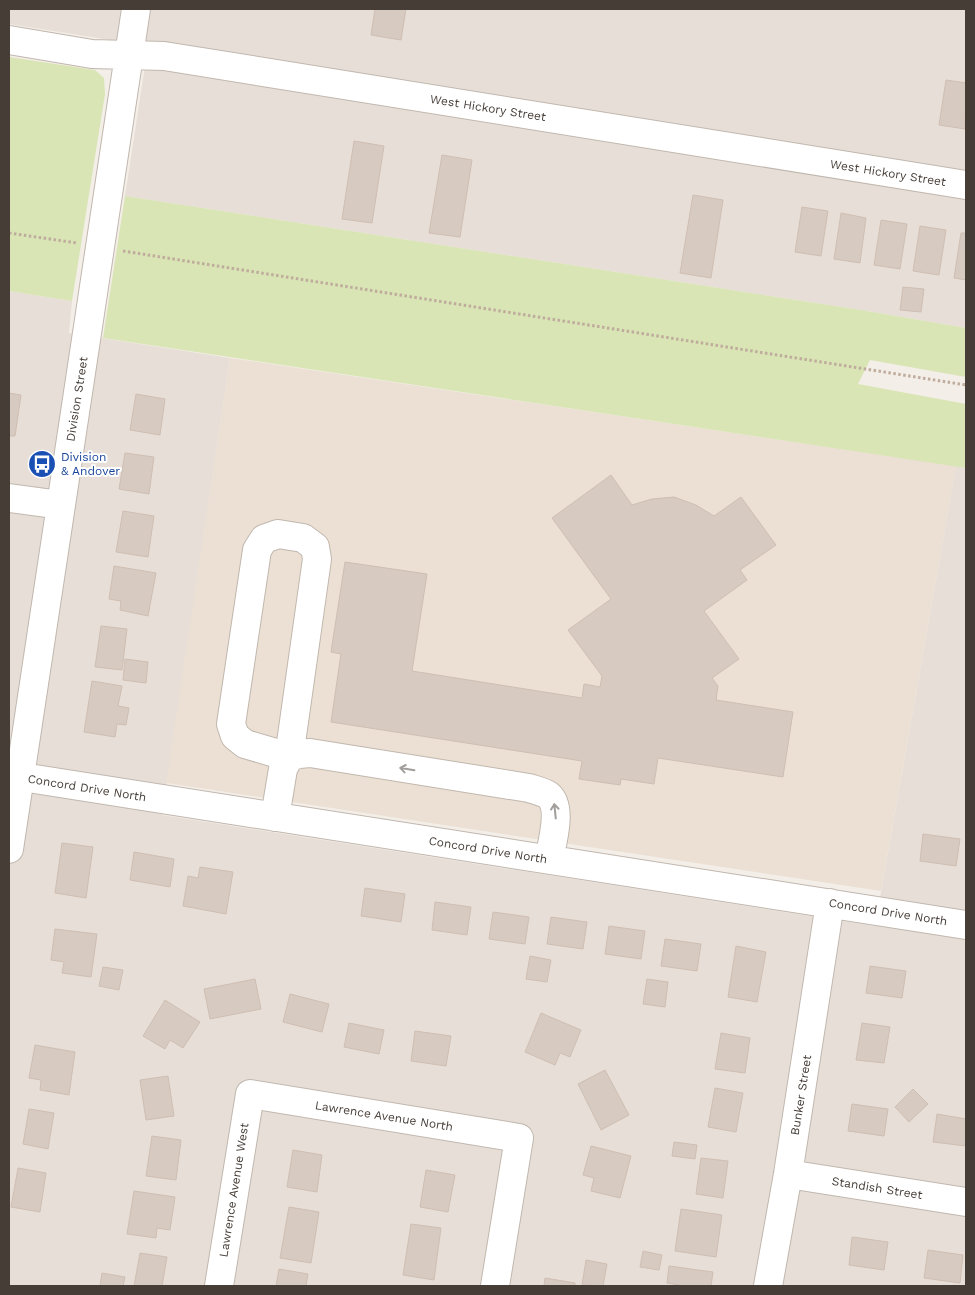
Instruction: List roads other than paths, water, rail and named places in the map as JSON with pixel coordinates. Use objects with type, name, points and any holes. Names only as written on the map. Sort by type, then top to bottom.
[{"type":"street","name":"Division Street","points":[[9,849],[14,776],[61,505],[136,9]]},
{"type":"street","name":"West Hickory Street","points":[[9,40],[92,54],[164,56],[966,185]]},
{"type":"street","points":[[9,498],[61,505]]},
{"type":"street","points":[[275,817],[283,769],[289,757],[317,559],[315,547],[303,538],[278,534],[264,539],[257,550],[231,724],[235,736],[246,744],[289,757],[298,754],[310,754],[529,788],[547,795],[554,804],[556,816],[549,860]]},
{"type":"street","name":"Concord Drive North","points":[[14,776],[966,924]]},
{"type":"street","name":"Bunker Street","points":[[768,1286],[788,1174],[830,903]]},
{"type":"street","name":"Lawrence Avenue North","points":[[250,1094],[519,1138],[496,1286]]},
{"type":"street","name":"Lawrence Avenue West","points":[[219,1286],[250,1094]]},
{"type":"street","name":"Standish Street","points":[[788,1174],[966,1202]]},
{"type":"place","name":"Division & Andover","points":[[42,464]]}]
